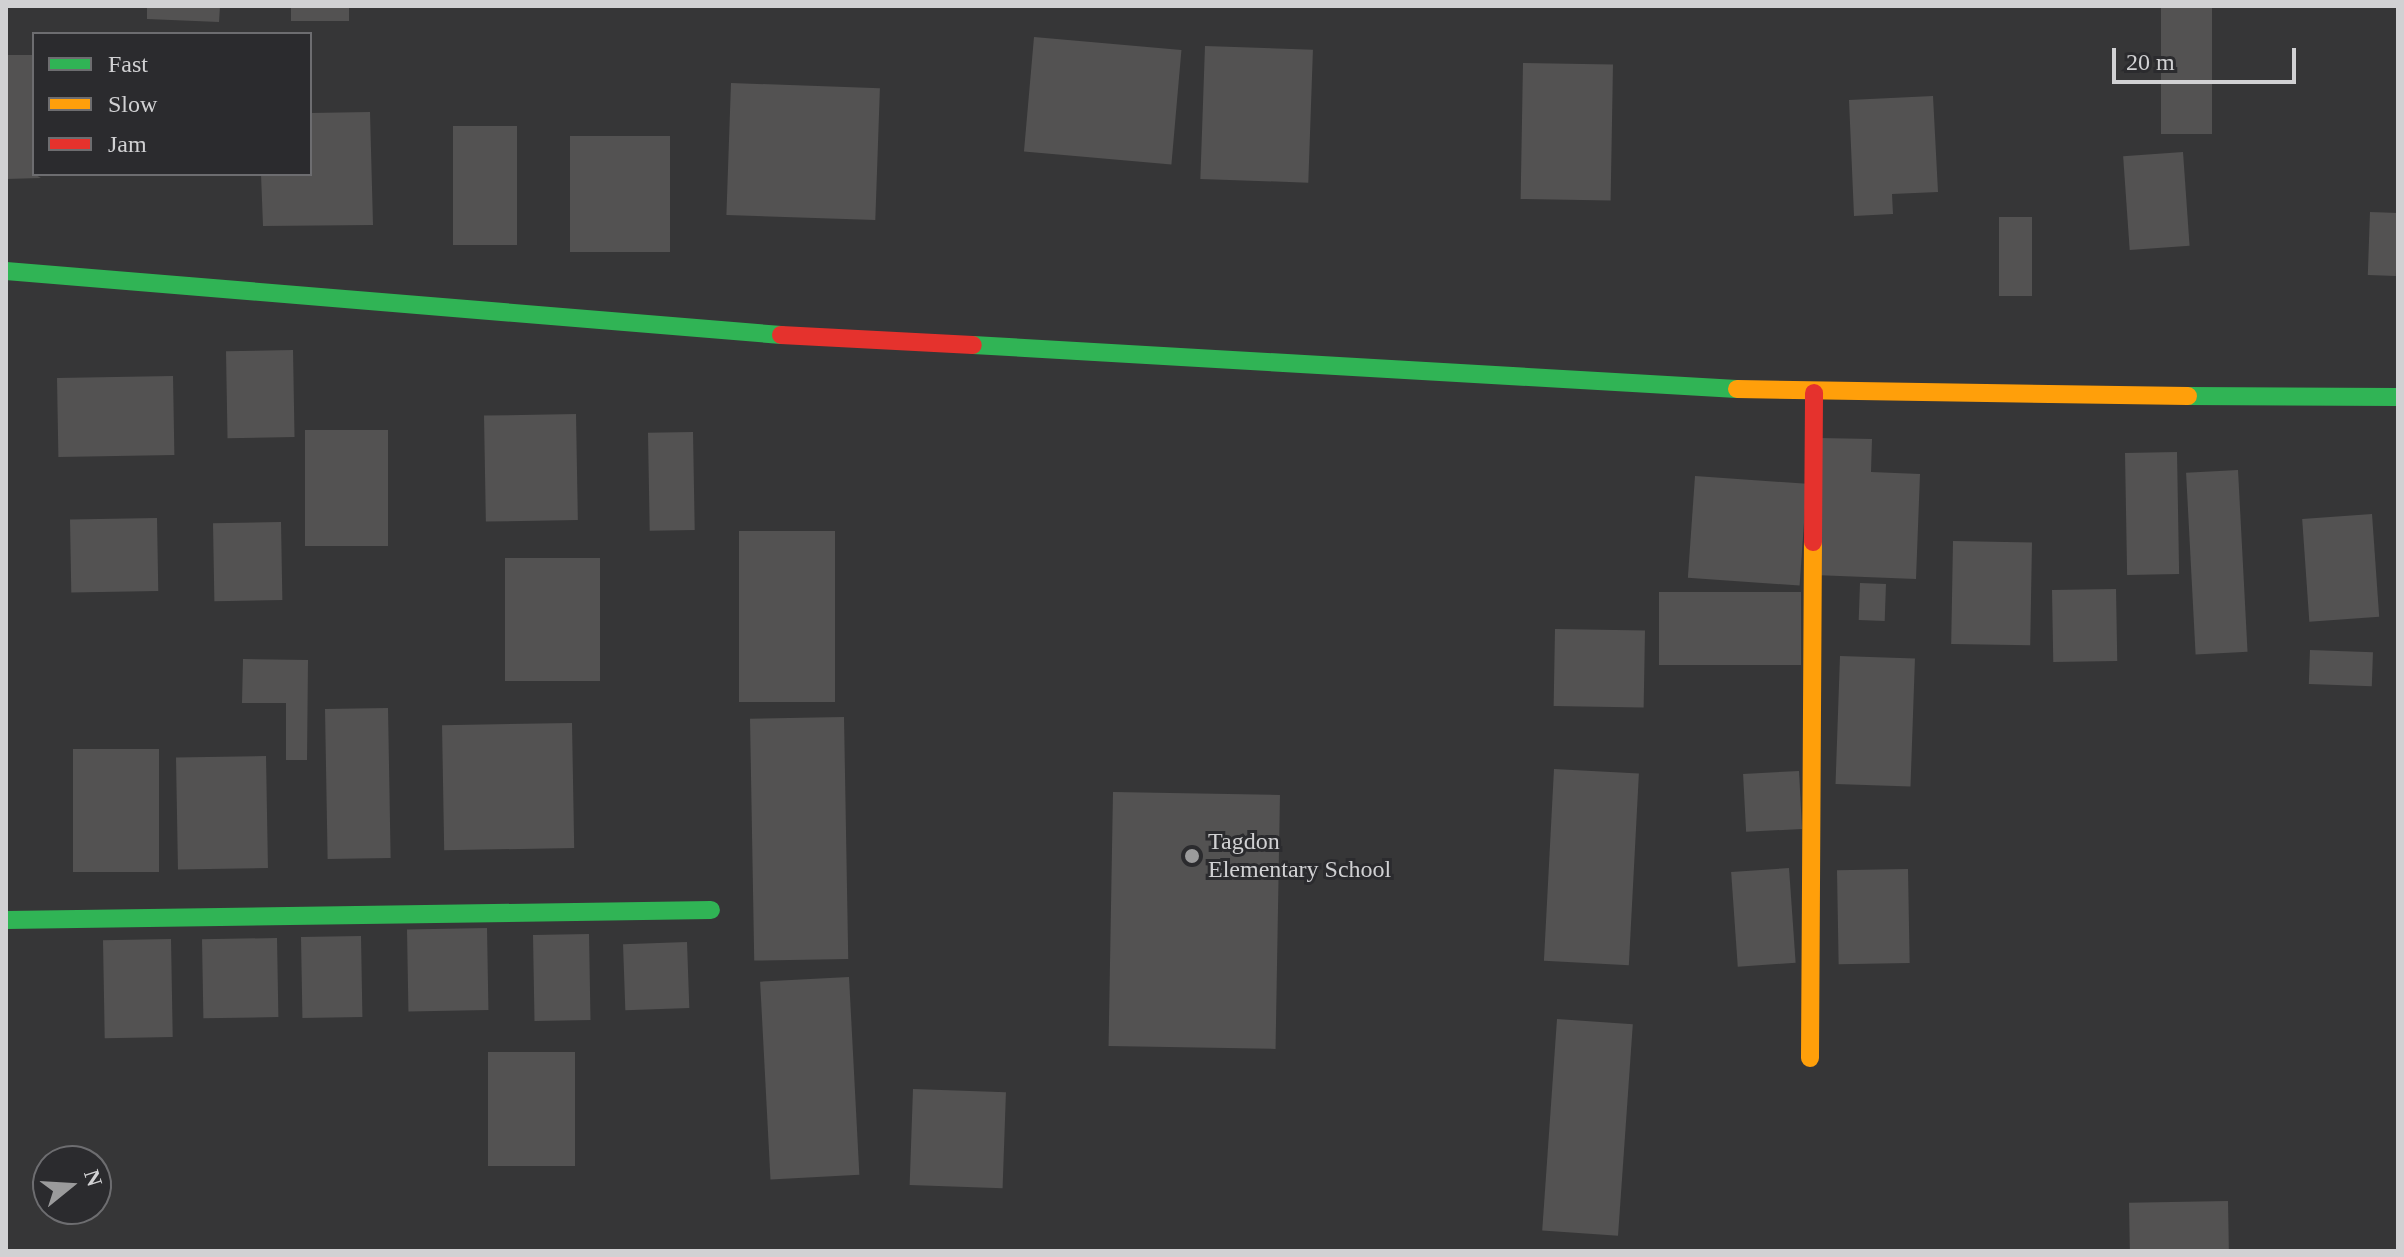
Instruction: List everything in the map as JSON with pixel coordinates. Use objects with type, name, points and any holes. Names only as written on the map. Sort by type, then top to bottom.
[{"type":"main road","points":[[6,271],[575,323],[1814,393],[2398,397]]},
{"type":"main road","points":[[1810,1058],[1814,393]]},
{"type":"main road","points":[[6,920],[711,910]]},
{"type":"building","points":[[147,6],[220,6],[219,22],[147,19]]},
{"type":"building","points":[[291,6],[349,6],[349,21],[291,21]]},
{"type":"building","points":[[2161,6],[2212,6],[2212,134],[2161,134]]},
{"type":"building","points":[[1034,37],[1181,50],[1171,164],[1024,152]]},
{"type":"building","points":[[1205,46],[1313,50],[1308,183],[1200,179]]},
{"type":"building","points":[[6,55],[32,55],[32,176],[41,178],[6,179]]},
{"type":"building","points":[[1523,63],[1613,65],[1611,201],[1521,199]]},
{"type":"building","points":[[731,83],[880,88],[875,220],[726,215]]},
{"type":"building","points":[[1933,96],[1938,192],[1892,194],[1893,214],[1854,216],[1849,100]]},
{"type":"building","points":[[370,112],[373,225],[263,226],[261,176],[312,176],[312,113]]},
{"type":"building","points":[[453,126],[517,126],[517,245],[453,245]]},
{"type":"building","points":[[570,136],[670,136],[670,252],[570,252]]},
{"type":"building","points":[[2183,152],[2190,246],[2130,250],[2123,156]]},
{"type":"building","points":[[2370,212],[2398,213],[2396,276],[2368,275]]},
{"type":"building","points":[[1999,217],[2032,217],[2032,296],[1999,296]]},
{"type":"building","points":[[293,350],[295,437],[228,438],[226,351]]},
{"type":"building","points":[[173,376],[174,455],[58,457],[57,378]]},
{"type":"building","points":[[576,414],[578,520],[486,522],[484,416]]},
{"type":"building","points":[[305,430],[388,430],[388,546],[305,546]]},
{"type":"building","points":[[693,432],[695,530],[650,531],[648,433]]},
{"type":"building","points":[[1819,438],[1872,439],[1871,472],[1920,474],[1916,579],[1814,575]]},
{"type":"building","points":[[2177,452],[2179,574],[2127,575],[2125,453]]},
{"type":"building","points":[[2238,470],[2248,652],[2196,654],[2186,473]]},
{"type":"building","points":[[1695,476],[1807,484],[1800,586],[1688,578]]},
{"type":"building","points":[[2372,514],[2379,617],[2309,622],[2302,519]]},
{"type":"building","points":[[157,518],[158,591],[71,593],[70,520]]},
{"type":"building","points":[[281,522],[282,600],[214,601],[213,523]]},
{"type":"building","points":[[739,531],[835,531],[835,702],[739,702]]},
{"type":"building","points":[[1953,541],[2032,542],[2030,645],[1951,644]]},
{"type":"building","points":[[505,558],[600,558],[600,681],[505,681]]},
{"type":"building","points":[[1860,583],[1886,584],[1885,621],[1859,620]]},
{"type":"building","points":[[2116,589],[2117,661],[2053,662],[2052,590]]},
{"type":"building","points":[[1659,592],[1801,592],[1801,665],[1659,665]]},
{"type":"building","points":[[1555,629],[1645,631],[1644,708],[1554,706]]},
{"type":"building","points":[[2310,650],[2373,652],[2372,686],[2309,684]]},
{"type":"building","points":[[1840,656],[1915,659],[1910,787],[1836,784]]},
{"type":"building","points":[[243,659],[308,660],[307,760],[286,760],[286,703],[242,703]]},
{"type":"building","points":[[388,708],[391,858],[328,859],[325,709]]},
{"type":"building","points":[[844,717],[848,959],[754,961],[750,719]]},
{"type":"building","points":[[572,723],[574,848],[444,850],[442,725]]},
{"type":"building","points":[[73,749],[159,749],[159,872],[73,872]]},
{"type":"building","points":[[266,756],[268,868],[178,870],[176,758]]},
{"type":"building","points":[[1554,769],[1639,773],[1629,965],[1544,961]]},
{"type":"building","points":[[1799,771],[1802,829],[1746,832],[1743,774]]},
{"type":"building","points":[[1113,792],[1280,795],[1276,1049],[1109,1046]]},
{"type":"building","points":[[1789,868],[1796,963],[1738,967],[1731,872]]},
{"type":"building","points":[[1908,869],[1910,963],[1839,964],[1837,870]]},
{"type":"building","points":[[487,928],[488,1010],[408,1011],[407,929]]},
{"type":"building","points":[[589,934],[591,1020],[535,1021],[533,935]]},
{"type":"building","points":[[361,936],[362,1017],[302,1018],[301,937]]},
{"type":"building","points":[[277,938],[278,1017],[203,1018],[202,939]]},
{"type":"building","points":[[171,939],[173,1037],[105,1038],[103,940]]},
{"type":"building","points":[[687,942],[689,1008],[625,1010],[623,944]]},
{"type":"building","points":[[849,977],[859,1175],[770,1179],[760,982]]},
{"type":"building","points":[[1557,1019],[1633,1024],[1618,1236],[1542,1230]]},
{"type":"building","points":[[488,1052],[575,1052],[575,1166],[488,1166]]},
{"type":"building","points":[[913,1089],[1006,1092],[1003,1188],[910,1185]]},
{"type":"building","points":[[2228,1201],[2229,1251],[2130,1251],[2129,1203]]},
{"type":"traffic: fast","points":[[6,271],[781,335]]},
{"type":"traffic: fast","points":[[973,345],[1737,389]]},
{"type":"traffic: fast","points":[[2188,396],[2398,397]]},
{"type":"traffic: fast","points":[[6,920],[711,910]]},
{"type":"traffic: slow","points":[[1737,389],[2188,396]]},
{"type":"traffic: slow","points":[[1810,1058],[1813,542]]},
{"type":"traffic: jam","points":[[781,335],[973,345]]},
{"type":"traffic: jam","points":[[1813,542],[1814,393]]},
{"type":"place","name":"Tagdon Elementary School","points":[[1192,856]]}]
